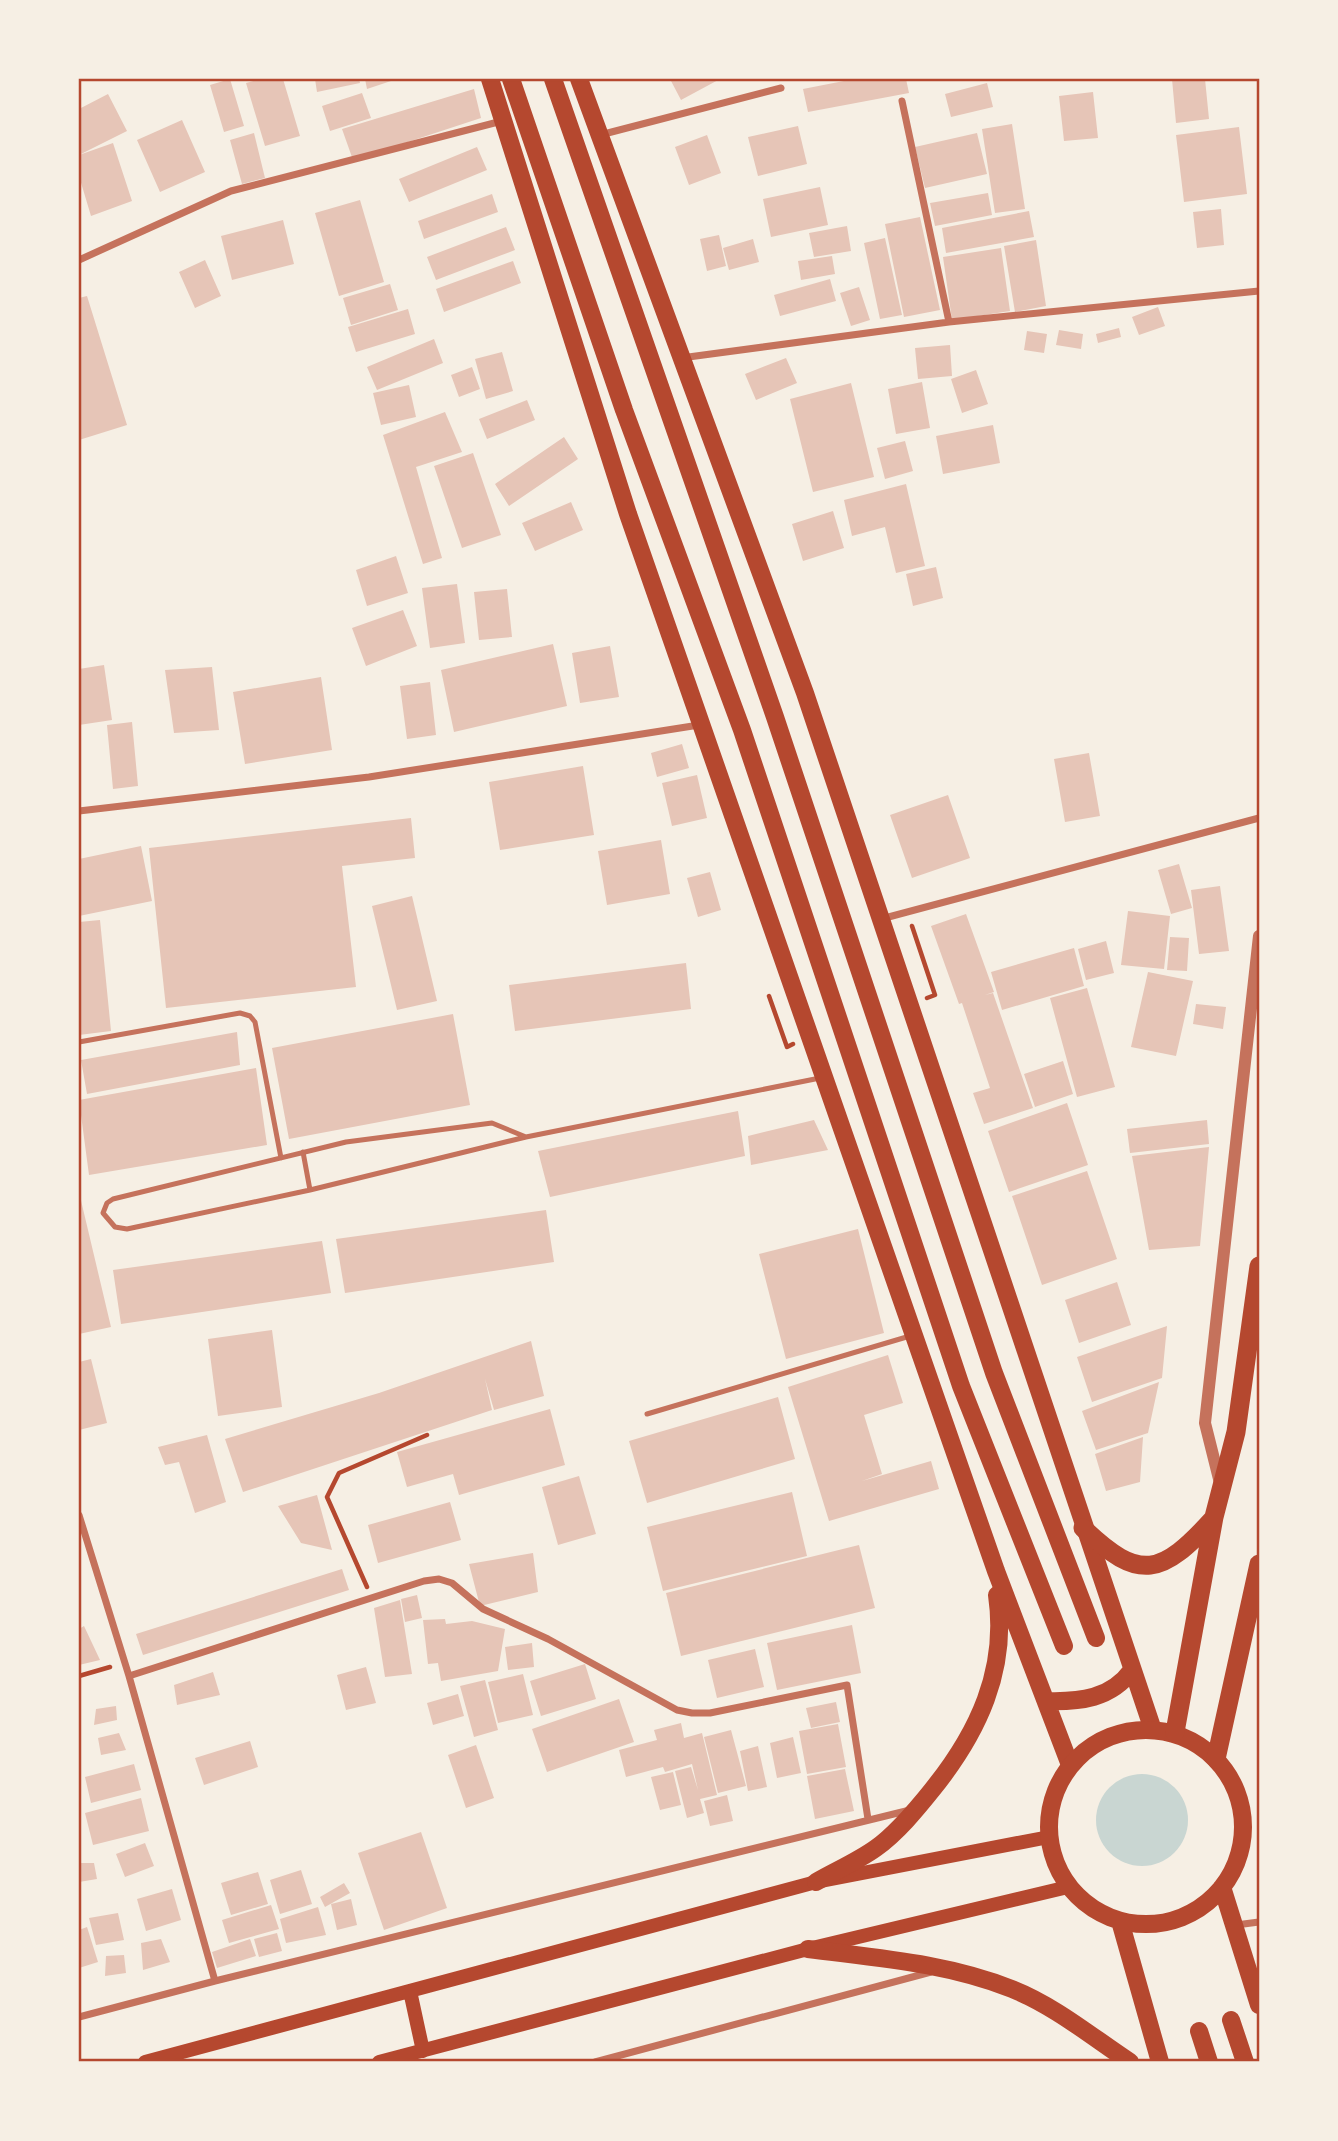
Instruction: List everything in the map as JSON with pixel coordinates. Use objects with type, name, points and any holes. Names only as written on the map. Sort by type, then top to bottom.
[{"type":"highway","points":[[1175,1732],[1214,1517],[1236,1432],[1259,1266]]},
{"type":"highway","points":[[1083,1528],[1122,1562],[1141,1566],[1155,1565],[1189,1545],[1214,1517]]},
{"type":"highway","points":[[1216,1759],[1256,1601],[1259,1564]]},
{"type":"main road","points":[[490,79],[628,514],[913,1335],[1070,1765]]},
{"type":"main road","points":[[511,79],[619,398],[742,730],[961,1386],[1064,1646]]},
{"type":"main road","points":[[553,79],[784,743],[994,1373],[1096,1638]]},
{"type":"main road","points":[[579,79],[805,693],[1153,1730]]},
{"type":"main road","points":[[816,1882],[876,1848],[917,1809],[958,1758],[978,1724],[993,1682],[1001,1622],[993,1560]]},
{"type":"main road","points":[[1046,1701],[1070,1702],[1100,1696],[1123,1683],[1132,1670]]},
{"type":"main road","points":[[1153,1730],[1175,1732],[1216,1759],[1236,1790],[1243,1829],[1237,1860],[1222,1887],[1198,1909],[1176,1920],[1153,1924],[1120,1921],[1091,1908],[1068,1886],[1058,1871],[1049,1837],[1050,1806],[1070,1765],[1094,1745],[1114,1736],[1153,1730]]},
{"type":"main road","points":[[145,2062],[816,1882],[1049,1837]]},
{"type":"main road","points":[[379,2062],[808,1949],[1068,1886]]},
{"type":"main road","points":[[1222,1887],[1259,2005]]},
{"type":"main road","points":[[1120,1921],[1160,2062]]},
{"type":"main road","points":[[808,1949],[949,1967],[1014,1989],[1055,2011],[1130,2062]]},
{"type":"main road","points":[[410,1991],[423,2051]]},
{"type":"main road","points":[[1231,2020],[1245,2062]]},
{"type":"main road","points":[[1199,2031],[1209,2062]]},
{"type":"street","points":[[600,136],[781,88]]},
{"type":"street","points":[[902,101],[949,322]]},
{"type":"street","points":[[79,260],[231,191],[503,121]]},
{"type":"street","points":[[680,358],[949,322],[1259,291]]},
{"type":"street","points":[[79,811],[369,777],[703,724]]},
{"type":"street","points":[[879,919],[1259,818]]},
{"type":"street","points":[[1221,1490],[1205,1423],[1259,936]]},
{"type":"street","points":[[79,1516],[125,1662],[215,1981]]},
{"type":"street","points":[[129,1676],[424,1581],[452,1583],[483,1609],[548,1639],[677,1710],[709,1713],[847,1685],[868,1819]]},
{"type":"street","points":[[79,2017],[215,1981],[917,1809]]},
{"type":"street","points":[[1236,1925],[1259,1922]]},
{"type":"street","points":[[595,2062],[949,1967]]},
{"type":"lane","points":[[79,1042],[240,1013],[250,1016],[255,1022],[281,1158]]},
{"type":"lane","points":[[526,1137],[492,1123],[346,1142],[113,1199],[107,1203],[103,1213],[115,1227],[127,1229],[310,1190],[526,1137],[824,1077]]},
{"type":"lane","points":[[303,1152],[310,1190]]},
{"type":"lane","points":[[647,1413],[913,1335]]},
{"type":"path","points":[[916,940],[935,996]]},
{"type":"path","points":[[769,996],[787,1046]]},
{"type":"path","points":[[372,1597],[327,1497],[339,1472],[427,1435]]},
{"type":"path","points":[[79,1676],[125,1662]]},
{"type":"shaded area","points":[[1142,1774],[1160,1778],[1174,1788],[1184,1802],[1188,1820],[1184,1838],[1174,1852],[1160,1862],[1142,1866],[1124,1862],[1110,1852],[1100,1838],[1096,1820],[1100,1802],[1110,1788],[1124,1778]]},
{"type":"building","points":[[230,79],[244,126],[224,132],[210,85]]},
{"type":"building","points":[[260,79],[283,79],[300,136],[265,146],[246,83]]},
{"type":"building","points":[[315,79],[359,79],[360,83],[317,92]]},
{"type":"building","points":[[365,79],[397,79],[367,89]]},
{"type":"building","points":[[670,79],[720,79],[681,100]]},
{"type":"building","points":[[854,79],[906,79],[909,93],[808,112],[803,89]]},
{"type":"building","points":[[1172,79],[1205,79],[1209,119],[1176,123]]},
{"type":"building","points":[[987,83],[993,107],[951,117],[945,94]]},
{"type":"building","points":[[474,89],[481,118],[353,160],[342,129]]},
{"type":"building","points":[[1093,92],[1098,138],[1064,141],[1059,96]]},
{"type":"building","points":[[362,93],[371,118],[330,131],[322,106]]},
{"type":"building","points":[[108,94],[127,131],[79,155],[79,109]]},
{"type":"building","points":[[182,120],[205,172],[160,192],[137,140]]},
{"type":"building","points":[[1012,124],[1025,209],[995,213],[982,129]]},
{"type":"building","points":[[798,126],[807,164],[758,176],[748,137]]},
{"type":"building","points":[[1239,127],[1247,194],[1184,202],[1176,135]]},
{"type":"building","points":[[254,133],[265,178],[242,184],[230,140]]},
{"type":"building","points":[[977,133],[987,174],[925,188],[915,147]]},
{"type":"building","points":[[707,135],[721,173],[689,185],[675,147]]},
{"type":"building","points":[[113,143],[132,201],[91,216],[79,176],[79,155]]},
{"type":"building","points":[[477,147],[487,170],[409,202],[399,179]]},
{"type":"building","points":[[820,187],[828,225],[771,237],[763,199]]},
{"type":"building","points":[[988,193],[992,215],[935,226],[930,203]]},
{"type":"building","points":[[492,194],[498,212],[424,239],[418,221]]},
{"type":"building","points":[[360,200],[384,282],[339,296],[315,213]]},
{"type":"building","points":[[1221,209],[1224,245],[1197,248],[1193,212]]},
{"type":"building","points":[[1029,211],[1034,237],[946,253],[942,228]]},
{"type":"building","points":[[920,217],[940,310],[904,317],[885,224]]},
{"type":"building","points":[[283,220],[294,264],[232,280],[221,236]]},
{"type":"building","points":[[847,226],[851,251],[814,257],[809,233]]},
{"type":"building","points":[[506,227],[515,250],[436,280],[427,257]]},
{"type":"building","points":[[719,235],[726,266],[707,271],[700,239]]},
{"type":"building","points":[[885,238],[902,315],[880,319],[864,243]]},
{"type":"building","points":[[753,239],[759,262],[729,270],[723,248]]},
{"type":"building","points":[[1036,240],[1046,306],[1015,312],[1004,246]]},
{"type":"building","points":[[1001,248],[1010,311],[952,320],[943,257]]},
{"type":"building","points":[[832,256],[835,274],[801,280],[798,261]]},
{"type":"building","points":[[205,260],[221,296],[195,308],[179,272]]},
{"type":"building","points":[[513,261],[521,283],[444,312],[436,289]]},
{"type":"building","points":[[830,279],[836,301],[780,316],[774,295]]},
{"type":"building","points":[[390,284],[398,310],[351,325],[343,298]]},
{"type":"building","points":[[859,287],[870,320],[851,326],[840,293]]},
{"type":"building","points":[[87,296],[127,425],[79,440],[79,298]]},
{"type":"building","points":[[1158,307],[1165,326],[1139,335],[1132,317]]},
{"type":"building","points":[[408,309],[415,334],[356,352],[348,327]]},
{"type":"building","points":[[1119,328],[1121,337],[1098,343],[1096,334]]},
{"type":"building","points":[[1059,330],[1083,334],[1081,349],[1056,345]]},
{"type":"building","points":[[1027,331],[1047,334],[1044,353],[1024,350]]},
{"type":"building","points":[[434,339],[443,363],[377,390],[367,367]]},
{"type":"building","points":[[950,345],[952,376],[918,379],[915,348]]},
{"type":"building","points":[[502,352],[513,391],[486,399],[475,359]]},
{"type":"building","points":[[786,358],[797,383],[756,400],[745,374]]},
{"type":"building","points":[[472,367],[480,389],[459,397],[451,375]]},
{"type":"building","points":[[976,370],[988,404],[962,413],[951,379]]},
{"type":"building","points":[[922,382],[930,428],[896,434],[888,389]]},
{"type":"building","points":[[851,383],[874,477],[813,492],[790,399]]},
{"type":"building","points":[[409,385],[416,417],[381,425],[373,393]]},
{"type":"building","points":[[527,400],[535,420],[487,439],[479,419]]},
{"type":"building","points":[[445,412],[462,452],[416,467],[442,558],[423,564],[383,435]]},
{"type":"building","points":[[993,425],[1000,463],[943,474],[936,436]]},
{"type":"building","points":[[564,437],[578,459],[509,506],[495,484]]},
{"type":"building","points":[[905,441],[913,471],[885,479],[877,448]]},
{"type":"building","points":[[473,453],[501,535],[462,548],[434,466]]},
{"type":"building","points":[[906,484],[925,566],[896,573],[885,527],[852,536],[844,500]]},
{"type":"building","points":[[571,502],[583,530],[535,551],[522,523]]},
{"type":"building","points":[[833,511],[844,548],[803,561],[792,524]]},
{"type":"building","points":[[396,556],[408,593],[367,606],[356,570]]},
{"type":"building","points":[[936,567],[943,598],[913,606],[906,574]]},
{"type":"building","points":[[457,584],[465,643],[430,648],[422,588]]},
{"type":"building","points":[[507,589],[512,637],[479,640],[474,592]]},
{"type":"building","points":[[403,610],[417,646],[366,666],[352,628]]},
{"type":"building","points":[[553,644],[567,706],[454,732],[441,670]]},
{"type":"building","points":[[610,646],[619,697],[580,703],[572,653]]},
{"type":"building","points":[[104,665],[112,720],[79,725],[79,669]]},
{"type":"building","points":[[212,667],[219,730],[174,733],[165,670]]},
{"type":"building","points":[[321,677],[332,750],[245,764],[233,692]]},
{"type":"building","points":[[430,682],[436,735],[407,739],[400,686]]},
{"type":"building","points":[[132,722],[138,786],[113,789],[107,725]]},
{"type":"building","points":[[682,744],[689,768],[657,777],[651,753]]},
{"type":"building","points":[[1089,753],[1100,816],[1065,822],[1054,759]]},
{"type":"building","points":[[583,766],[594,835],[500,850],[489,782]]},
{"type":"building","points":[[697,775],[707,818],[672,826],[662,783]]},
{"type":"building","points":[[948,795],[970,858],[912,878],[890,815]]},
{"type":"building","points":[[411,818],[415,858],[342,866],[356,987],[166,1008],[149,848]]},
{"type":"building","points":[[661,840],[670,894],[607,905],[598,851]]},
{"type":"building","points":[[141,846],[152,901],[79,916],[79,859]]},
{"type":"building","points":[[1179,864],[1192,908],[1171,914],[1158,870]]},
{"type":"building","points":[[710,872],[721,910],[698,917],[687,878]]},
{"type":"building","points":[[1220,886],[1229,951],[1199,954],[1191,890]]},
{"type":"building","points":[[412,896],[437,1001],[397,1010],[372,906]]},
{"type":"building","points":[[1128,911],[1170,916],[1164,969],[1121,965]]},
{"type":"building","points":[[966,914],[994,992],[985,995],[993,993],[1033,1108],[984,1124],[973,1093],[990,1088],[962,1003],[959,1004],[931,926]]},
{"type":"building","points":[[100,920],[111,1031],[79,1035],[79,922]]},
{"type":"building","points":[[1170,937],[1189,938],[1187,971],[1167,970]]},
{"type":"building","points":[[1106,941],[1114,973],[1086,980],[1078,949]]},
{"type":"building","points":[[1074,948],[1084,986],[1002,1010],[991,972]]},
{"type":"building","points":[[686,963],[691,1009],[515,1031],[509,985]]},
{"type":"building","points":[[1148,972],[1193,981],[1176,1056],[1131,1047]]},
{"type":"building","points":[[1087,988],[1115,1087],[1077,1097],[1050,998]]},
{"type":"building","points":[[1196,1004],[1226,1007],[1223,1029],[1193,1024]]},
{"type":"building","points":[[453,1014],[470,1105],[289,1139],[272,1048]]},
{"type":"building","points":[[237,1032],[240,1065],[87,1094],[81,1060]]},
{"type":"building","points":[[1063,1061],[1073,1094],[1035,1107],[1024,1074]]},
{"type":"building","points":[[256,1068],[267,1145],[89,1175],[79,1100]]},
{"type":"building","points":[[1067,1103],[1088,1165],[1009,1192],[988,1131]]},
{"type":"building","points":[[738,1111],[745,1156],[550,1197],[538,1151]]},
{"type":"building","points":[[814,1120],[828,1150],[751,1165],[748,1136]]},
{"type":"building","points":[[1207,1120],[1209,1144],[1130,1153],[1127,1129]]},
{"type":"building","points":[[1209,1147],[1200,1246],[1149,1250],[1132,1156]]},
{"type":"building","points":[[1087,1171],[1117,1259],[1042,1285],[1012,1196]]},
{"type":"building","points":[[79,1192],[111,1327],[79,1334]]},
{"type":"building","points":[[546,1210],[554,1262],[345,1293],[336,1239]]},
{"type":"building","points":[[858,1229],[884,1333],[786,1359],[759,1254]]},
{"type":"building","points":[[322,1241],[331,1293],[121,1324],[113,1270]]},
{"type":"building","points":[[1117,1282],[1131,1325],[1079,1343],[1065,1300]]},
{"type":"building","points":[[1167,1326],[1162,1378],[1092,1402],[1077,1357]]},
{"type":"building","points":[[272,1330],[282,1407],[218,1416],[208,1339]]},
{"type":"building","points":[[531,1341],[544,1396],[494,1410],[485,1379],[492,1410],[243,1492],[225,1439],[379,1393]]},
{"type":"building","points":[[888,1355],[903,1403],[864,1415],[882,1474],[862,1481],[931,1461],[939,1489],[829,1521],[788,1387]]},
{"type":"building","points":[[91,1359],[107,1423],[79,1430],[79,1362]]},
{"type":"building","points":[[1159,1382],[1148,1433],[1096,1450],[1082,1411]]},
{"type":"building","points":[[778,1397],[795,1459],[647,1503],[629,1441]]},
{"type":"building","points":[[550,1409],[565,1465],[459,1495],[453,1474],[407,1487],[397,1452]]},
{"type":"building","points":[[207,1435],[226,1502],[195,1513],[179,1462],[165,1465],[158,1447]]},
{"type":"building","points":[[1143,1437],[1140,1482],[1106,1491],[1095,1454]]},
{"type":"building","points":[[579,1476],[596,1534],[558,1545],[542,1487]]},
{"type":"building","points":[[792,1492],[807,1556],[663,1591],[647,1527]]},
{"type":"building","points":[[317,1495],[332,1550],[301,1543],[278,1506]]},
{"type":"building","points":[[450,1502],[461,1540],[378,1563],[368,1525]]},
{"type":"building","points":[[859,1545],[875,1608],[681,1656],[666,1593]]},
{"type":"building","points":[[533,1553],[538,1592],[480,1606],[469,1564]]},
{"type":"building","points":[[342,1569],[349,1590],[143,1655],[136,1634]]},
{"type":"building","points":[[417,1595],[422,1618],[405,1622],[401,1599]]},
{"type":"building","points":[[400,1600],[412,1674],[385,1677],[374,1608]]},
{"type":"building","points":[[445,1619],[446,1624],[472,1621],[505,1629],[498,1671],[441,1681],[438,1663],[428,1664],[423,1620]]},
{"type":"building","points":[[852,1625],[861,1673],[777,1690],[767,1643]]},
{"type":"building","points":[[84,1626],[100,1660],[79,1665],[79,1629]]},
{"type":"building","points":[[532,1643],[534,1667],[508,1670],[505,1647]]},
{"type":"building","points":[[755,1649],[764,1687],[717,1698],[708,1660]]},
{"type":"building","points":[[585,1664],[596,1699],[541,1716],[530,1681]]},
{"type":"building","points":[[366,1667],[376,1703],[346,1710],[337,1675]]},
{"type":"building","points":[[213,1672],[220,1695],[177,1705],[174,1685]]},
{"type":"building","points":[[523,1674],[533,1715],[498,1723],[488,1682]]},
{"type":"building","points":[[485,1680],[498,1730],[474,1737],[460,1686]]},
{"type":"building","points":[[458,1694],[464,1716],[433,1725],[427,1703]]},
{"type":"building","points":[[619,1699],[634,1742],[547,1772],[532,1729]]},
{"type":"building","points":[[836,1702],[840,1722],[811,1728],[806,1708]]},
{"type":"building","points":[[116,1706],[117,1720],[94,1725],[96,1709]]},
{"type":"building","points":[[681,1723],[684,1738],[702,1733],[717,1795],[700,1799],[704,1813],[687,1818],[675,1771],[691,1767],[698,1790],[692,1764],[665,1772],[663,1767],[626,1777],[619,1750],[657,1740],[654,1730]]},
{"type":"building","points":[[838,1724],[846,1767],[807,1774],[799,1731]]},
{"type":"building","points":[[731,1730],[746,1786],[718,1793],[704,1737]]},
{"type":"building","points":[[119,1733],[126,1750],[101,1755],[98,1738]]},
{"type":"building","points":[[793,1737],[801,1773],[777,1778],[770,1743]]},
{"type":"building","points":[[250,1741],[258,1767],[204,1785],[195,1758]]},
{"type":"building","points":[[476,1745],[494,1798],[466,1808],[448,1755]]},
{"type":"building","points":[[758,1746],[767,1787],[748,1791],[740,1751]]},
{"type":"building","points":[[134,1764],[141,1790],[91,1803],[85,1777]]},
{"type":"building","points":[[845,1769],[854,1811],[815,1819],[807,1776]]},
{"type":"building","points":[[673,1772],[681,1805],[660,1810],[651,1777]]},
{"type":"building","points":[[727,1795],[733,1821],[710,1826],[704,1801]]},
{"type":"building","points":[[141,1798],[149,1831],[93,1845],[85,1813]]},
{"type":"building","points":[[421,1832],[447,1908],[384,1930],[358,1853]]},
{"type":"building","points":[[145,1843],[154,1866],[125,1877],[116,1854]]},
{"type":"building","points":[[79,1863],[94,1863],[97,1879],[79,1882]]},
{"type":"building","points":[[301,1870],[312,1904],[280,1914],[270,1880]]},
{"type":"building","points":[[258,1872],[268,1904],[231,1915],[221,1883]]},
{"type":"building","points":[[344,1883],[350,1893],[325,1907],[320,1897]]},
{"type":"building","points":[[172,1889],[181,1920],[146,1931],[137,1899]]},
{"type":"building","points":[[351,1899],[357,1925],[337,1930],[331,1904]]},
{"type":"building","points":[[271,1905],[279,1929],[229,1943],[222,1920]]},
{"type":"building","points":[[318,1907],[326,1935],[286,1943],[280,1919]]},
{"type":"building","points":[[118,1913],[124,1940],[96,1945],[89,1918]]},
{"type":"building","points":[[87,1927],[98,1962],[79,1968],[79,1930]]},
{"type":"building","points":[[277,1933],[282,1951],[259,1957],[254,1939]]},
{"type":"building","points":[[161,1939],[170,1962],[143,1970],[141,1943]]},
{"type":"building","points":[[250,1939],[256,1956],[217,1968],[212,1952]]},
{"type":"building","points":[[124,1955],[126,1973],[105,1976],[106,1956]]}]
